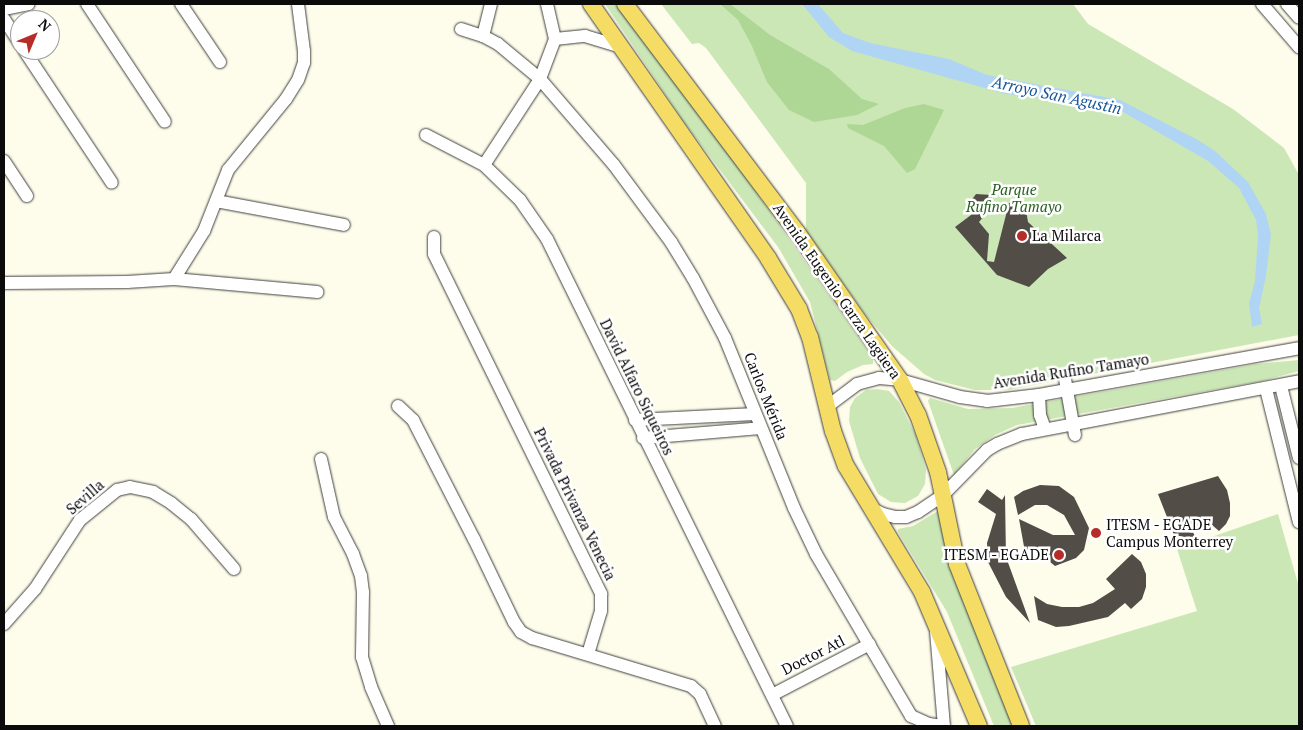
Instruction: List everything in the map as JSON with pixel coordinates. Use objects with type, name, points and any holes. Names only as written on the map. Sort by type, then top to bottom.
[{"type":"main road","points":[[592,4],[789,290],[804,321],[834,431],[846,466],[909,568],[936,621],[979,726]]},
{"type":"main road","name":"Avenida Eugenio Garza Lagüera","points":[[625,4],[797,232],[900,380],[928,444],[943,495],[957,564],[1021,726]]},
{"type":"street","points":[[4,9],[29,4]]},
{"type":"street","points":[[87,4],[165,122]]},
{"type":"street","points":[[181,4],[220,62]]},
{"type":"street","points":[[174,279],[204,231],[228,170],[286,99],[298,80],[304,63],[304,51],[298,4]]},
{"type":"street","points":[[483,36],[491,4]]},
{"type":"street","points":[[484,165],[540,80],[555,38],[547,4]]},
{"type":"street","points":[[1262,4],[1299,47]]},
{"type":"street","points":[[1287,4],[1299,18]]},
{"type":"street","name":"Carlos Mérida","points":[[461,29],[483,36],[511,53],[540,80],[614,165],[671,242],[710,306],[805,532],[912,716],[928,724],[944,726]]},
{"type":"street","points":[[555,38],[585,36],[621,47]]},
{"type":"street","points":[[31,60],[112,183]]},
{"type":"street","name":"David Alfaro Siqueiros","points":[[426,135],[484,165],[520,200],[547,239],[643,438],[787,726]]},
{"type":"street","points":[[4,161],[27,196]]},
{"type":"street","points":[[216,201],[344,225]]},
{"type":"street","name":"Privada Privanza Venecia","points":[[434,237],[434,254],[601,594],[601,611],[588,654]]},
{"type":"street","points":[[4,283],[127,282],[174,279],[317,292]]},
{"type":"street","name":"Avenida Rufino Tamayo","points":[[828,406],[845,391],[866,380],[880,378],[900,380],[973,400],[987,401],[1039,395],[1066,385],[1299,348]]},
{"type":"street","points":[[871,508],[884,514],[906,516],[926,507],[943,495],[976,460],[997,444],[1044,429],[1074,429],[1299,381]]},
{"type":"street","points":[[1066,385],[1074,429]]},
{"type":"street","points":[[1281,386],[1299,458]]},
{"type":"street","points":[[1266,389],[1280,447],[1297,502],[1299,522]]},
{"type":"street","points":[[1039,395],[1040,415],[1044,429]]},
{"type":"street","points":[[398,406],[413,420],[518,628],[532,638],[691,686],[700,694],[715,726]]},
{"type":"street","points":[[635,420],[756,414]]},
{"type":"street","points":[[643,438],[761,428]]},
{"type":"street","points":[[1280,447],[1296,443]]},
{"type":"street","points":[[321,459],[334,518],[353,554],[361,576],[363,592],[362,656],[371,687],[388,726]]},
{"type":"street","name":"Sevilla","points":[[4,624],[35,589],[80,520],[117,490],[130,487],[153,492],[171,502],[191,520],[234,569]]},
{"type":"street","points":[[936,621],[937,657],[944,726]]},
{"type":"street","name":"Doctor Atl","points":[[772,694],[870,644]]},
{"type":"green space","points":[[605,4],[615,4],[732,158],[873,358],[873,364],[863,365],[847,372],[835,381],[830,380],[810,302],[778,247],[684,122]]},
{"type":"green space","name":"Parque Rufino Tamayo","points":[[661,4],[1073,4],[1088,24],[1233,109],[1284,148],[1299,175],[1299,335],[1008,390],[975,390],[935,380],[924,374],[892,346],[865,314],[806,230],[806,183],[706,48],[699,43],[692,44]]},
{"type":"green space","points":[[720,4],[730,4],[770,35],[829,69],[862,99],[879,104],[857,115],[814,122],[789,110],[767,82],[751,44],[738,20]]},
{"type":"green space","points":[[924,104],[944,110],[915,169],[907,173],[884,146],[848,128],[847,124],[863,125],[905,108]]},
{"type":"green space","points":[[1299,360],[1299,371],[1262,381],[1017,425],[995,435],[975,449],[954,475],[928,401],[930,398],[968,409],[1012,408],[1256,364]]},
{"type":"green space","points":[[866,390],[889,391],[899,402],[916,436],[926,470],[925,484],[918,496],[905,503],[891,502],[878,494],[860,458],[849,421],[850,407],[855,398]]},
{"type":"green space","points":[[938,511],[949,563],[1013,726],[994,726],[947,612],[898,532],[898,529],[913,526]]},
{"type":"green space","points":[[1278,514],[1299,587],[1299,726],[1036,726],[1011,667],[1197,611],[1177,549]]},
{"type":"water","name":"Arroyo San Agustin","points":[[802,4],[818,4],[843,33],[870,43],[949,59],[987,75],[1120,100],[1198,140],[1215,151],[1248,182],[1266,214],[1271,234],[1266,276],[1259,308],[1262,324],[1252,327],[1249,303],[1255,281],[1258,235],[1256,220],[1239,188],[1208,161],[1123,112],[1115,114],[1052,100],[1006,94],[852,51],[829,37]]},
{"type":"building","name":"La Milarca","points":[[976,194],[992,195],[991,208],[979,222],[989,234],[987,261],[994,262],[1009,203],[1025,204],[1028,222],[1067,258],[1048,269],[1029,287],[997,275],[955,227],[971,215],[967,206]]},
{"type":"building","points":[[1218,476],[1227,490],[1230,503],[1230,516],[1226,524],[1219,531],[1205,519],[1193,532],[1196,539],[1174,535],[1158,494]]},
{"type":"building","points":[[1040,485],[1059,486],[1074,497],[1089,528],[1084,550],[1076,558],[1055,566],[1033,548],[1025,552],[1019,519],[1053,535],[1075,535],[1064,515],[1047,505],[1035,505],[1018,515],[1014,497],[1023,491]]},
{"type":"building","points":[[987,489],[1002,500],[1005,495],[1006,557],[1030,623],[1006,597],[988,562],[987,543],[996,514],[978,502]]},
{"type":"building","points":[[1132,554],[1141,562],[1146,574],[1146,587],[1142,599],[1131,609],[1125,603],[1108,617],[1069,626],[1056,627],[1038,620],[1034,596],[1047,604],[1062,607],[1079,607],[1093,603],[1115,589],[1106,579]]},
{"type":"place","name":"La Milarca","points":[[1022,236]]},
{"type":"place","name":"ITESM - EGADE Campus Monterrey","points":[[1096,533]]},
{"type":"place","name":"ITESM - EGADE","points":[[1059,555]]}]
